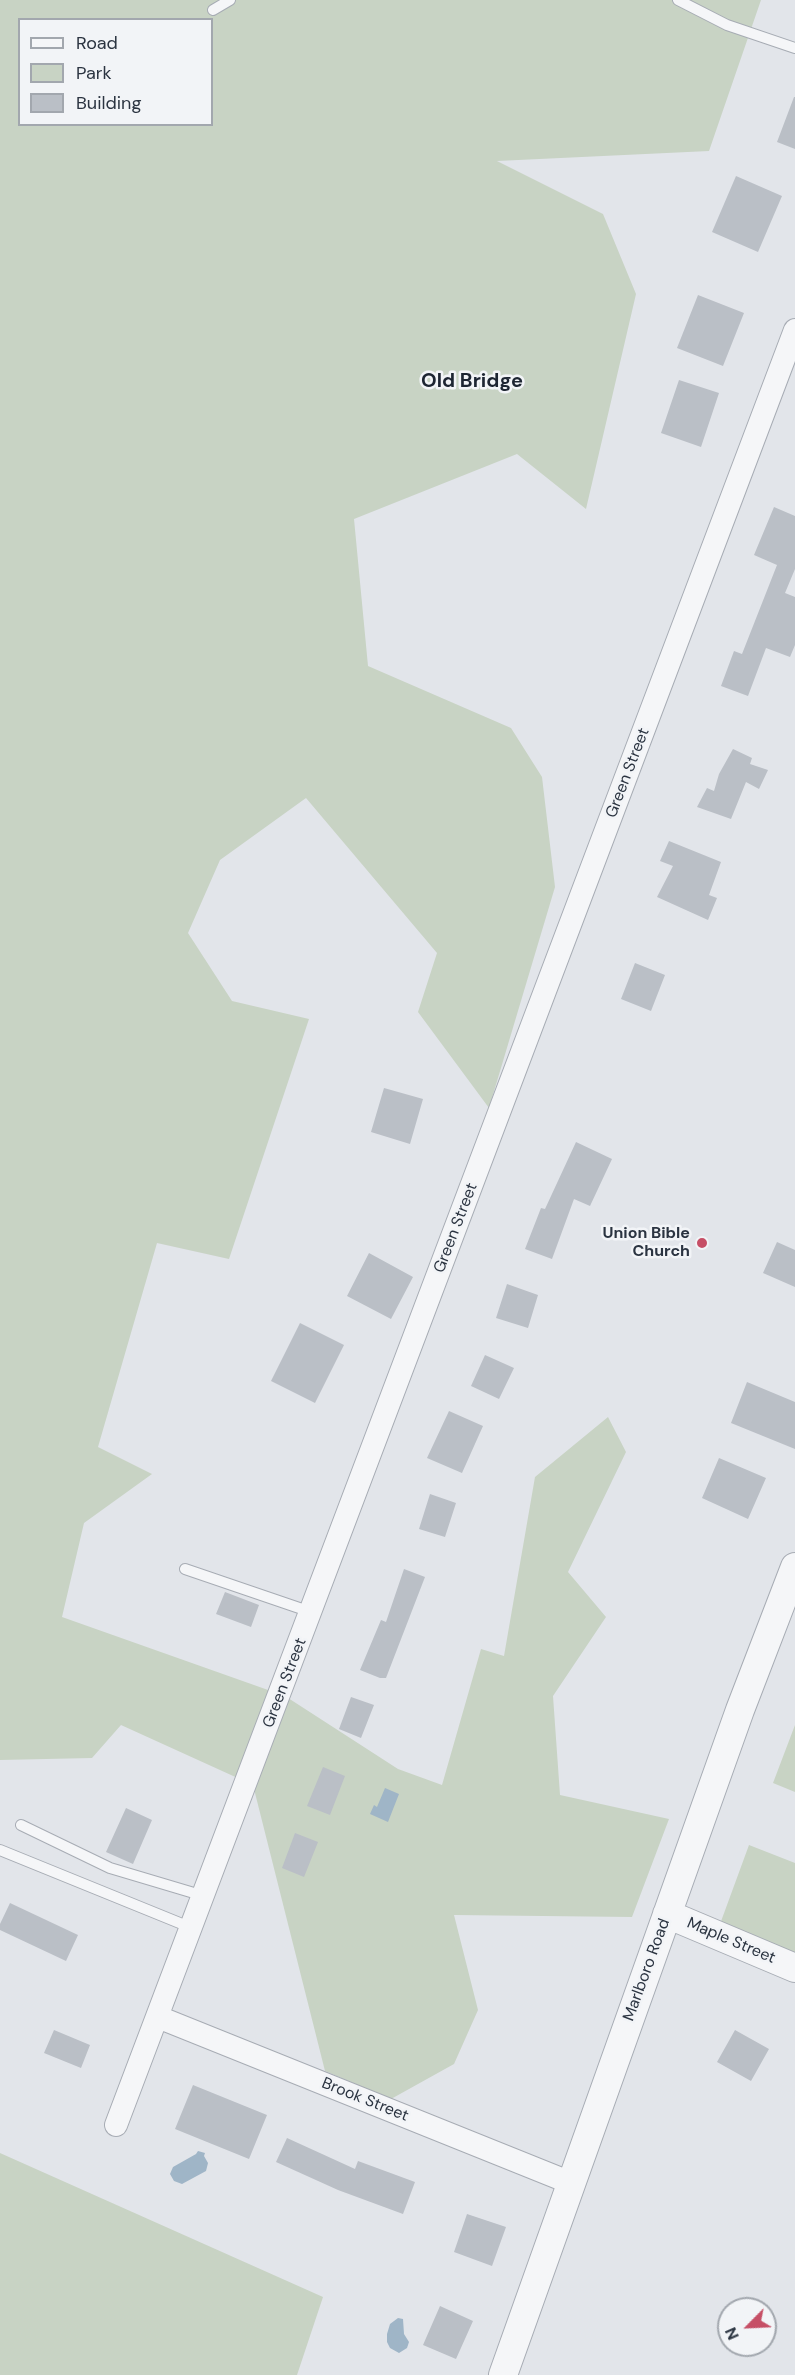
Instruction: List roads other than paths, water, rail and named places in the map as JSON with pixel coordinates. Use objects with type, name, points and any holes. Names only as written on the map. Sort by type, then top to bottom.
[{"type":"street","name":"Green Street","points":[[116,2125],[795,330]]},
{"type":"street","name":"Marlboro Road","points":[[503,2375],[740,1710],[795,1567]]},
{"type":"street","name":"Maple Street","points":[[667,1914],[795,1968]]},
{"type":"street","name":"Brook Street","points":[[158,2017],[571,2183]]},
{"type":"lane","points":[[213,10],[230,0]]},
{"type":"lane","points":[[678,0],[727,25],[795,48]]},
{"type":"lane","points":[[185,1569],[311,1612]]},
{"type":"lane","points":[[21,1825],[110,1868],[204,1896]]},
{"type":"lane","points":[[0,1850],[192,1928]]},
{"type":"water","points":[[385,1788],[399,1794],[388,1822],[370,1814],[374,1805],[377,1807]]},
{"type":"water","points":[[198,2151],[205,2153],[204,2156],[208,2163],[206,2171],[182,2184],[174,2181],[170,2174],[173,2167]]},
{"type":"water","points":[[398,2318],[403,2319],[404,2334],[409,2342],[407,2348],[399,2353],[390,2348],[387,2342],[390,2324]]},
{"type":"place","name":"Union Bible Church","points":[[702,1243]]},
{"type":"district","name":"Old Bridge","points":[[472,382]]}]
